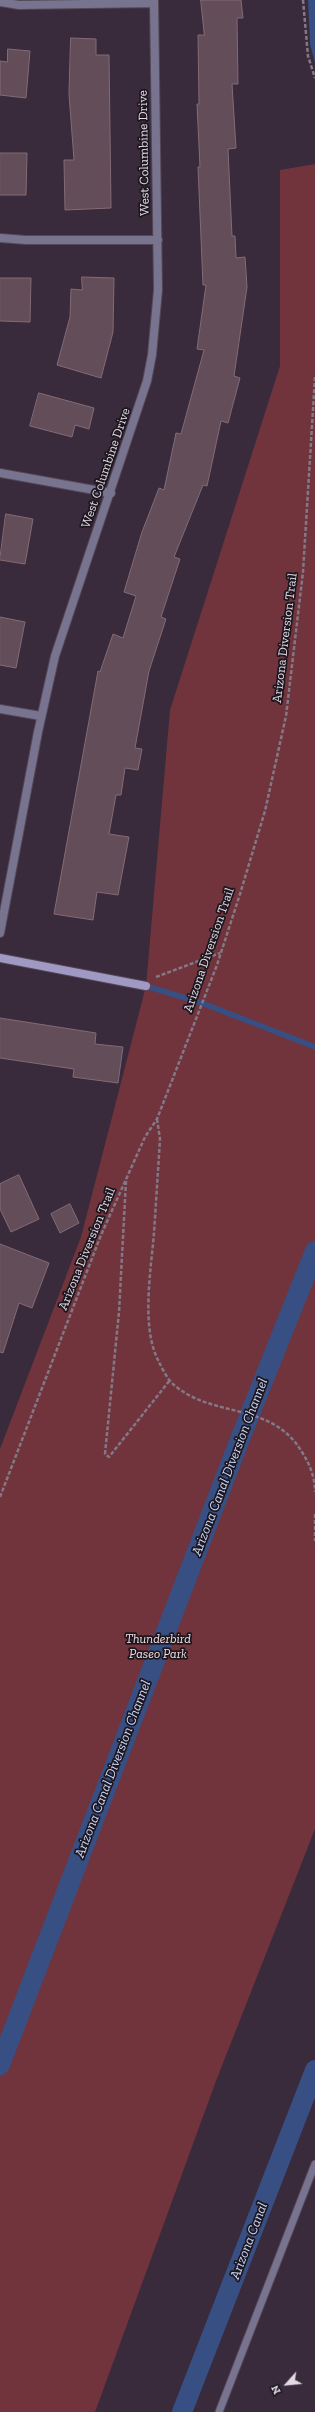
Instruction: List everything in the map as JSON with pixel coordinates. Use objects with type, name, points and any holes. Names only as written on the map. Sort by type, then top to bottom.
[{"type":"street","points":[[0,2],[19,4],[154,1]]},
{"type":"street","name":"West Columbine Drive","points":[[0,933],[41,716],[55,656],[111,493],[147,381],[152,355],[158,290],[154,1]]},
{"type":"street","points":[[0,238],[26,240],[158,240]]},
{"type":"street","points":[[0,473],[111,493]]},
{"type":"street","points":[[0,709],[41,716]]},
{"type":"street","points":[[0,958],[146,986]]},
{"type":"lane","points":[[219,2412],[315,2164]]},
{"type":"path","points":[[303,0],[308,56],[315,78]]},
{"type":"path","name":"Arizona Diversion Trail","points":[[0,1497],[101,1235],[145,1137],[157,1118],[221,953],[264,811],[286,716],[303,572],[315,377]]},
{"type":"path","points":[[136,984],[221,953]]},
{"type":"path","points":[[157,1118],[160,1139],[150,1286],[150,1330],[157,1358],[170,1380],[188,1395],[204,1402],[245,1413],[277,1425],[297,1444],[307,1461],[315,1483],[315,1492]]},
{"type":"path","points":[[127,1178],[119,1312],[105,1454],[109,1457],[170,1380]]},
{"type":"path","points":[[315,1514],[315,1541]]},
{"type":"green space","name":"Thunderbird Paseo Park","points":[[315,164],[315,1829],[216,2081],[95,2412],[0,2412],[0,1449],[81,1237],[146,986],[170,710],[280,366],[280,170]]},
{"type":"water","points":[[308,0],[315,0],[315,63],[310,44]]},
{"type":"building","points":[[201,0],[241,0],[243,18],[237,18],[238,84],[232,84],[236,148],[228,149],[232,236],[235,236],[236,258],[245,257],[247,287],[234,376],[240,378],[228,423],[221,421],[207,486],[203,485],[174,557],[180,559],[161,617],[166,619],[149,671],[135,748],[142,749],[138,770],[125,768],[121,795],[116,795],[109,834],[129,837],[118,895],[97,892],[93,920],[54,914],[98,671],[100,672],[113,634],[123,638],[136,596],[124,592],[142,532],[159,488],[164,490],[176,433],[181,434],[204,350],[197,349],[206,285],[203,285],[198,167],[200,167],[197,104],[199,104],[198,35],[204,35]]},
{"type":"building","points":[[71,38],[96,39],[96,55],[109,55],[111,208],[65,210],[64,160],[74,160],[69,94]]},
{"type":"building","points":[[8,49],[30,51],[26,98],[0,95],[0,61],[7,62]]},
{"type":"building","points":[[0,153],[27,153],[26,195],[0,195]]},
{"type":"building","points":[[82,277],[114,278],[113,332],[101,378],[57,365],[70,317],[71,289],[82,290]]},
{"type":"building","points":[[0,278],[31,278],[30,322],[0,321]]},
{"type":"building","points":[[39,393],[94,408],[89,429],[75,425],[72,437],[30,426]]},
{"type":"building","points":[[6,514],[33,519],[25,564],[0,560]]},
{"type":"building","points":[[0,617],[25,622],[16,668],[0,665]]},
{"type":"building","points":[[0,1018],[96,1033],[95,1044],[123,1047],[118,1083],[73,1077],[74,1069],[0,1058]]},
{"type":"building","points":[[19,1175],[39,1219],[11,1232],[0,1209],[0,1184]]},
{"type":"building","points":[[70,1204],[79,1223],[60,1233],[51,1214]]},
{"type":"building","points":[[0,1244],[49,1263],[32,1308],[19,1303],[3,1353],[0,1352]]},
{"type":"waterway","points":[[146,986],[202,1003],[315,1047]]},
{"type":"waterway","name":"Arizona Canal Diversion Channel","points":[[0,2065],[240,1439],[315,1251]]},
{"type":"waterway","name":"Arizona Canal","points":[[182,2412],[315,2070]]}]
